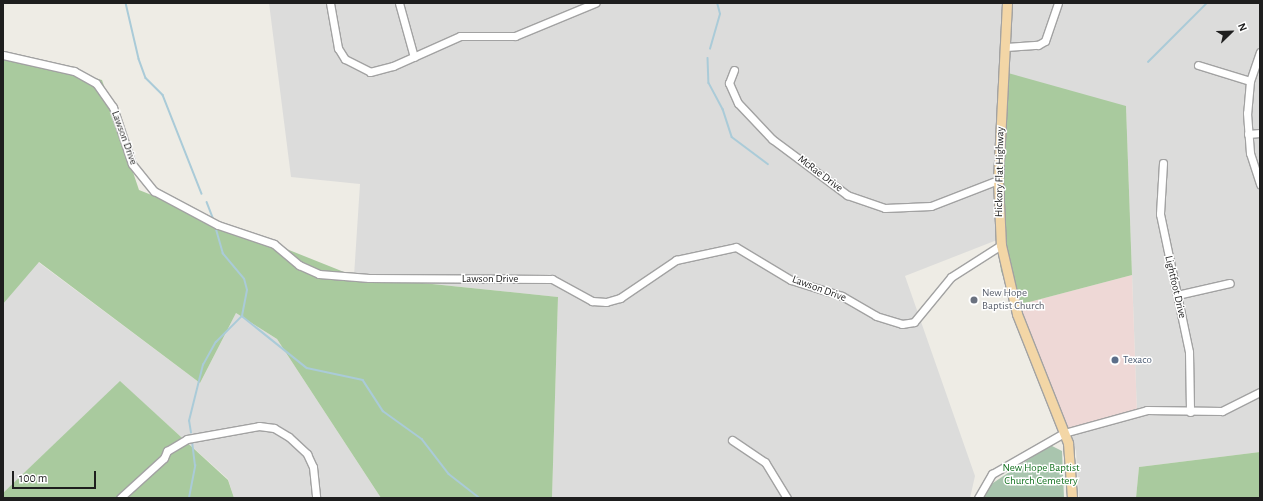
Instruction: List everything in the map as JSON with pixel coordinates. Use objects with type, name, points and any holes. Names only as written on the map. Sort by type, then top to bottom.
[{"type":"main road","name":"Hickory Flat Highway","points":[[1007,3],[1006,47],[998,180],[1001,245],[1017,314],[1064,433],[1071,455],[1072,498]]},
{"type":"street","points":[[330,3],[338,48],[356,67],[381,71],[460,36],[515,36],[592,4]]},
{"type":"street","points":[[399,3],[414,57]]},
{"type":"street","points":[[1006,47],[1038,45],[1045,41],[1058,3]]},
{"type":"street","points":[[1260,52],[1250,81],[1248,134],[1260,184]]},
{"type":"street","name":"Lawson Drive","points":[[3,55],[74,71],[96,83],[113,106],[132,164],[154,191],[218,225],[274,244],[299,265],[319,274],[369,278],[552,279],[592,301],[606,302],[620,298],[676,260],[736,247],[791,280],[842,296],[876,316],[902,324],[914,322],[951,277],[1001,245]]},
{"type":"street","points":[[1198,65],[1250,81]]},
{"type":"street","name":"McRae Drive","points":[[734,70],[729,84],[738,103],[772,139],[847,195],[885,208],[931,206],[998,180]]},
{"type":"street","points":[[1248,134],[1260,133]]},
{"type":"street","name":"Lightfoot Drive","points":[[1163,163],[1160,214],[1189,352],[1190,412]]},
{"type":"street","points":[[1177,295],[1230,283]]},
{"type":"street","points":[[978,498],[992,474],[1064,433],[1126,413],[1222,411],[1260,392]]},
{"type":"street","points":[[120,498],[164,458],[167,451],[187,439],[259,426],[274,428],[289,436],[307,454],[313,468],[316,498]]},
{"type":"street","points":[[732,440],[765,462],[788,498]]},
{"type":"shaded area","points":[[269,3],[1260,3],[1260,452],[1139,467],[1136,498],[1079,498],[1076,451],[1069,429],[1137,414],[1126,106],[997,240],[905,276],[975,476],[970,498],[552,498],[558,297],[354,276],[360,184],[291,177]]},
{"type":"shaded area","points":[[38,262],[200,383],[236,313],[277,339],[381,498],[234,498],[228,479],[120,382],[3,493],[3,304]]},
{"type":"shaded area","points":[[1132,275],[1137,414],[1069,429],[1029,349],[1014,306]]},
{"type":"green space","points":[[3,53],[102,80],[139,190],[354,276],[558,297],[552,498],[381,498],[277,339],[236,313],[200,383],[39,262],[3,304]]},
{"type":"green space","points":[[1008,73],[1126,106],[1132,275],[1014,306],[1001,271],[997,240]]},
{"type":"green space","points":[[120,381],[228,480],[234,498],[3,498],[3,493]]},
{"type":"green space","name":"New Hope Baptist Church Cemetery","points":[[1050,445],[1062,451],[1064,498],[984,498],[990,485]]},
{"type":"green space","points":[[1260,452],[1260,498],[1136,498],[1139,467]]},
{"type":"waterway","points":[[126,3],[139,59],[146,78],[163,95],[202,194]]},
{"type":"waterway","points":[[710,49],[720,14],[717,3]]},
{"type":"waterway","points":[[1148,62],[1207,3]]},
{"type":"waterway","points":[[708,58],[709,83],[723,109],[732,137],[768,164]]},
{"type":"waterway","points":[[207,202],[213,218]]},
{"type":"waterway","points":[[191,433],[189,421],[203,365],[216,342],[242,316],[247,290],[244,279],[223,254],[216,229]]},
{"type":"waterway","points":[[242,316],[307,368],[363,380],[383,411],[422,439],[449,474],[480,498]]},
{"type":"waterway","points":[[189,498],[195,466],[192,443]]},
{"type":"place","name":"New Hope Baptist Church","points":[[974,300]]},
{"type":"place","name":"Texaco","points":[[1115,360]]}]
